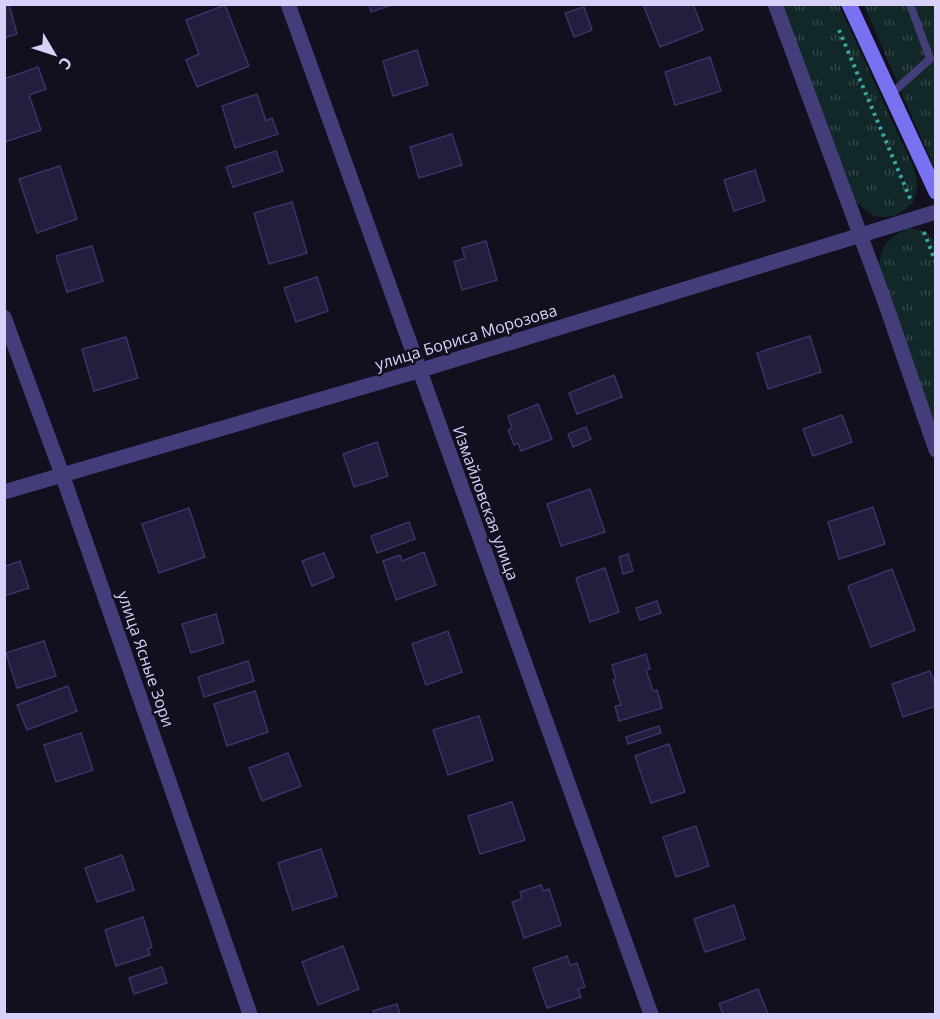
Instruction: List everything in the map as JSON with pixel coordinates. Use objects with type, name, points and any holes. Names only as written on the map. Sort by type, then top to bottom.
[{"type":"street","name":"Измайловская улица","points":[[288,4],[651,1014]]},
{"type":"street","points":[[775,4],[936,450]]},
{"type":"street","points":[[849,4],[936,192]]},
{"type":"street","name":"улица Бориса Морозова","points":[[4,492],[418,371],[936,212]]},
{"type":"street","name":"улица Ясные Зори","points":[[4,317],[62,474],[250,1014]]},
{"type":"lane","points":[[891,94],[930,59],[910,4]]},
{"type":"path","points":[[837,26],[912,204]]},
{"type":"path","points":[[920,223],[936,263]]},
{"type":"green space","points":[[778,5],[839,5],[914,169],[917,183],[916,194],[905,210],[887,217],[880,217],[865,210],[853,198]]},
{"type":"green space","points":[[864,5],[935,5],[935,170]]},
{"type":"green space","points":[[908,228],[924,231],[935,241],[935,425],[879,266],[887,243]]},
{"type":"building","points":[[4,4],[9,4],[17,34],[4,38]]},
{"type":"building","points":[[369,4],[395,4],[371,12]]},
{"type":"building","points":[[651,4],[693,4],[703,30],[660,47],[644,7]]},
{"type":"building","points":[[225,5],[249,66],[197,87],[186,60],[199,54],[186,20]]},
{"type":"building","points":[[584,7],[592,30],[574,37],[565,13]]},
{"type":"building","points":[[417,50],[428,85],[393,96],[383,61]]},
{"type":"building","points":[[710,57],[721,91],[675,105],[665,72]]},
{"type":"building","points":[[38,67],[46,89],[29,95],[41,130],[5,142],[4,79]]},
{"type":"building","points":[[257,94],[266,121],[272,118],[278,134],[235,148],[222,106]]},
{"type":"building","points":[[452,134],[462,165],[419,178],[410,147]]},
{"type":"building","points":[[276,151],[283,171],[233,187],[226,167]]},
{"type":"building","points":[[60,166],[77,219],[37,233],[19,179]]},
{"type":"building","points":[[755,170],[765,201],[734,211],[724,180]]},
{"type":"building","points":[[292,202],[307,253],[269,264],[254,213]]},
{"type":"building","points":[[486,241],[497,280],[462,290],[454,262],[465,258],[462,248]]},
{"type":"building","points":[[92,246],[103,281],[67,292],[56,256]]},
{"type":"building","points":[[317,277],[328,311],[296,322],[284,288]]},
{"type":"building","points":[[810,336],[821,372],[768,389],[757,353]]},
{"type":"building","points":[[126,337],[138,378],[94,391],[82,349]]},
{"type":"building","points":[[614,375],[622,397],[577,414],[569,393]]},
{"type":"building","points":[[538,404],[552,439],[521,451],[518,443],[514,445],[508,430],[512,428],[508,416]]},
{"type":"building","points":[[842,415],[852,442],[813,456],[803,429]]},
{"type":"building","points":[[586,427],[591,439],[573,447],[568,434]]},
{"type":"building","points":[[377,442],[388,476],[354,487],[343,454]]},
{"type":"building","points":[[590,489],[605,532],[561,546],[547,504]]},
{"type":"building","points":[[873,507],[885,544],[839,559],[828,522]]},
{"type":"building","points":[[189,508],[205,557],[159,573],[142,524]]},
{"type":"building","points":[[409,522],[415,539],[377,553],[371,536]]},
{"type":"building","points":[[424,552],[436,585],[396,600],[383,561],[400,555],[402,561]]},
{"type":"building","points":[[324,553],[334,577],[312,586],[302,561]]},
{"type":"building","points":[[628,554],[633,571],[623,574],[619,557]]},
{"type":"building","points":[[20,561],[29,588],[4,596],[4,567]]},
{"type":"building","points":[[605,568],[619,612],[590,622],[576,578]]},
{"type":"building","points":[[892,569],[915,630],[871,647],[848,586]]},
{"type":"building","points":[[657,601],[661,613],[640,620],[636,608]]},
{"type":"building","points":[[216,614],[224,643],[191,653],[182,624]]},
{"type":"building","points":[[448,631],[462,672],[426,685],[412,644]]},
{"type":"building","points":[[44,641],[56,676],[17,688],[6,653]]},
{"type":"building","points":[[646,654],[650,669],[646,670],[653,691],[657,690],[662,708],[619,721],[615,706],[621,705],[613,680],[616,680],[612,665]]},
{"type":"building","points":[[248,661],[254,681],[204,697],[198,677]]},
{"type":"building","points":[[930,671],[936,687],[936,706],[903,717],[892,684]]},
{"type":"building","points":[[68,686],[77,711],[27,730],[17,705]]},
{"type":"building","points":[[255,691],[268,732],[227,746],[214,704]]},
{"type":"building","points":[[479,716],[493,760],[448,775],[433,730]]},
{"type":"building","points":[[659,726],[661,733],[628,744],[626,737]]},
{"type":"building","points":[[81,733],[93,770],[56,782],[44,745]]},
{"type":"building","points":[[669,744],[685,792],[651,803],[635,756]]},
{"type":"building","points":[[288,753],[301,786],[262,801],[249,768]]},
{"type":"building","points":[[512,802],[525,840],[480,854],[468,816]]},
{"type":"building","points":[[696,826],[709,866],[676,877],[663,837]]},
{"type":"building","points":[[321,849],[337,896],[293,910],[278,863]]},
{"type":"building","points":[[122,855],[134,890],[97,902],[85,868]]},
{"type":"building","points":[[541,885],[543,891],[549,889],[561,925],[524,938],[512,902],[522,899],[520,892]]},
{"type":"building","points":[[734,905],[745,939],[705,952],[694,919]]},
{"type":"building","points":[[143,917],[152,947],[148,949],[150,955],[116,966],[105,930]]},
{"type":"building","points":[[343,946],[359,989],[318,1005],[302,962]]},
{"type":"building","points":[[567,956],[570,965],[577,963],[585,987],[578,989],[581,997],[547,1008],[533,968]]},
{"type":"building","points":[[162,967],[167,983],[134,994],[129,978]]},
{"type":"building","points":[[758,989],[768,1014],[723,1014],[719,1004]]},
{"type":"building","points":[[397,1004],[400,1014],[374,1014],[373,1011]]}]
